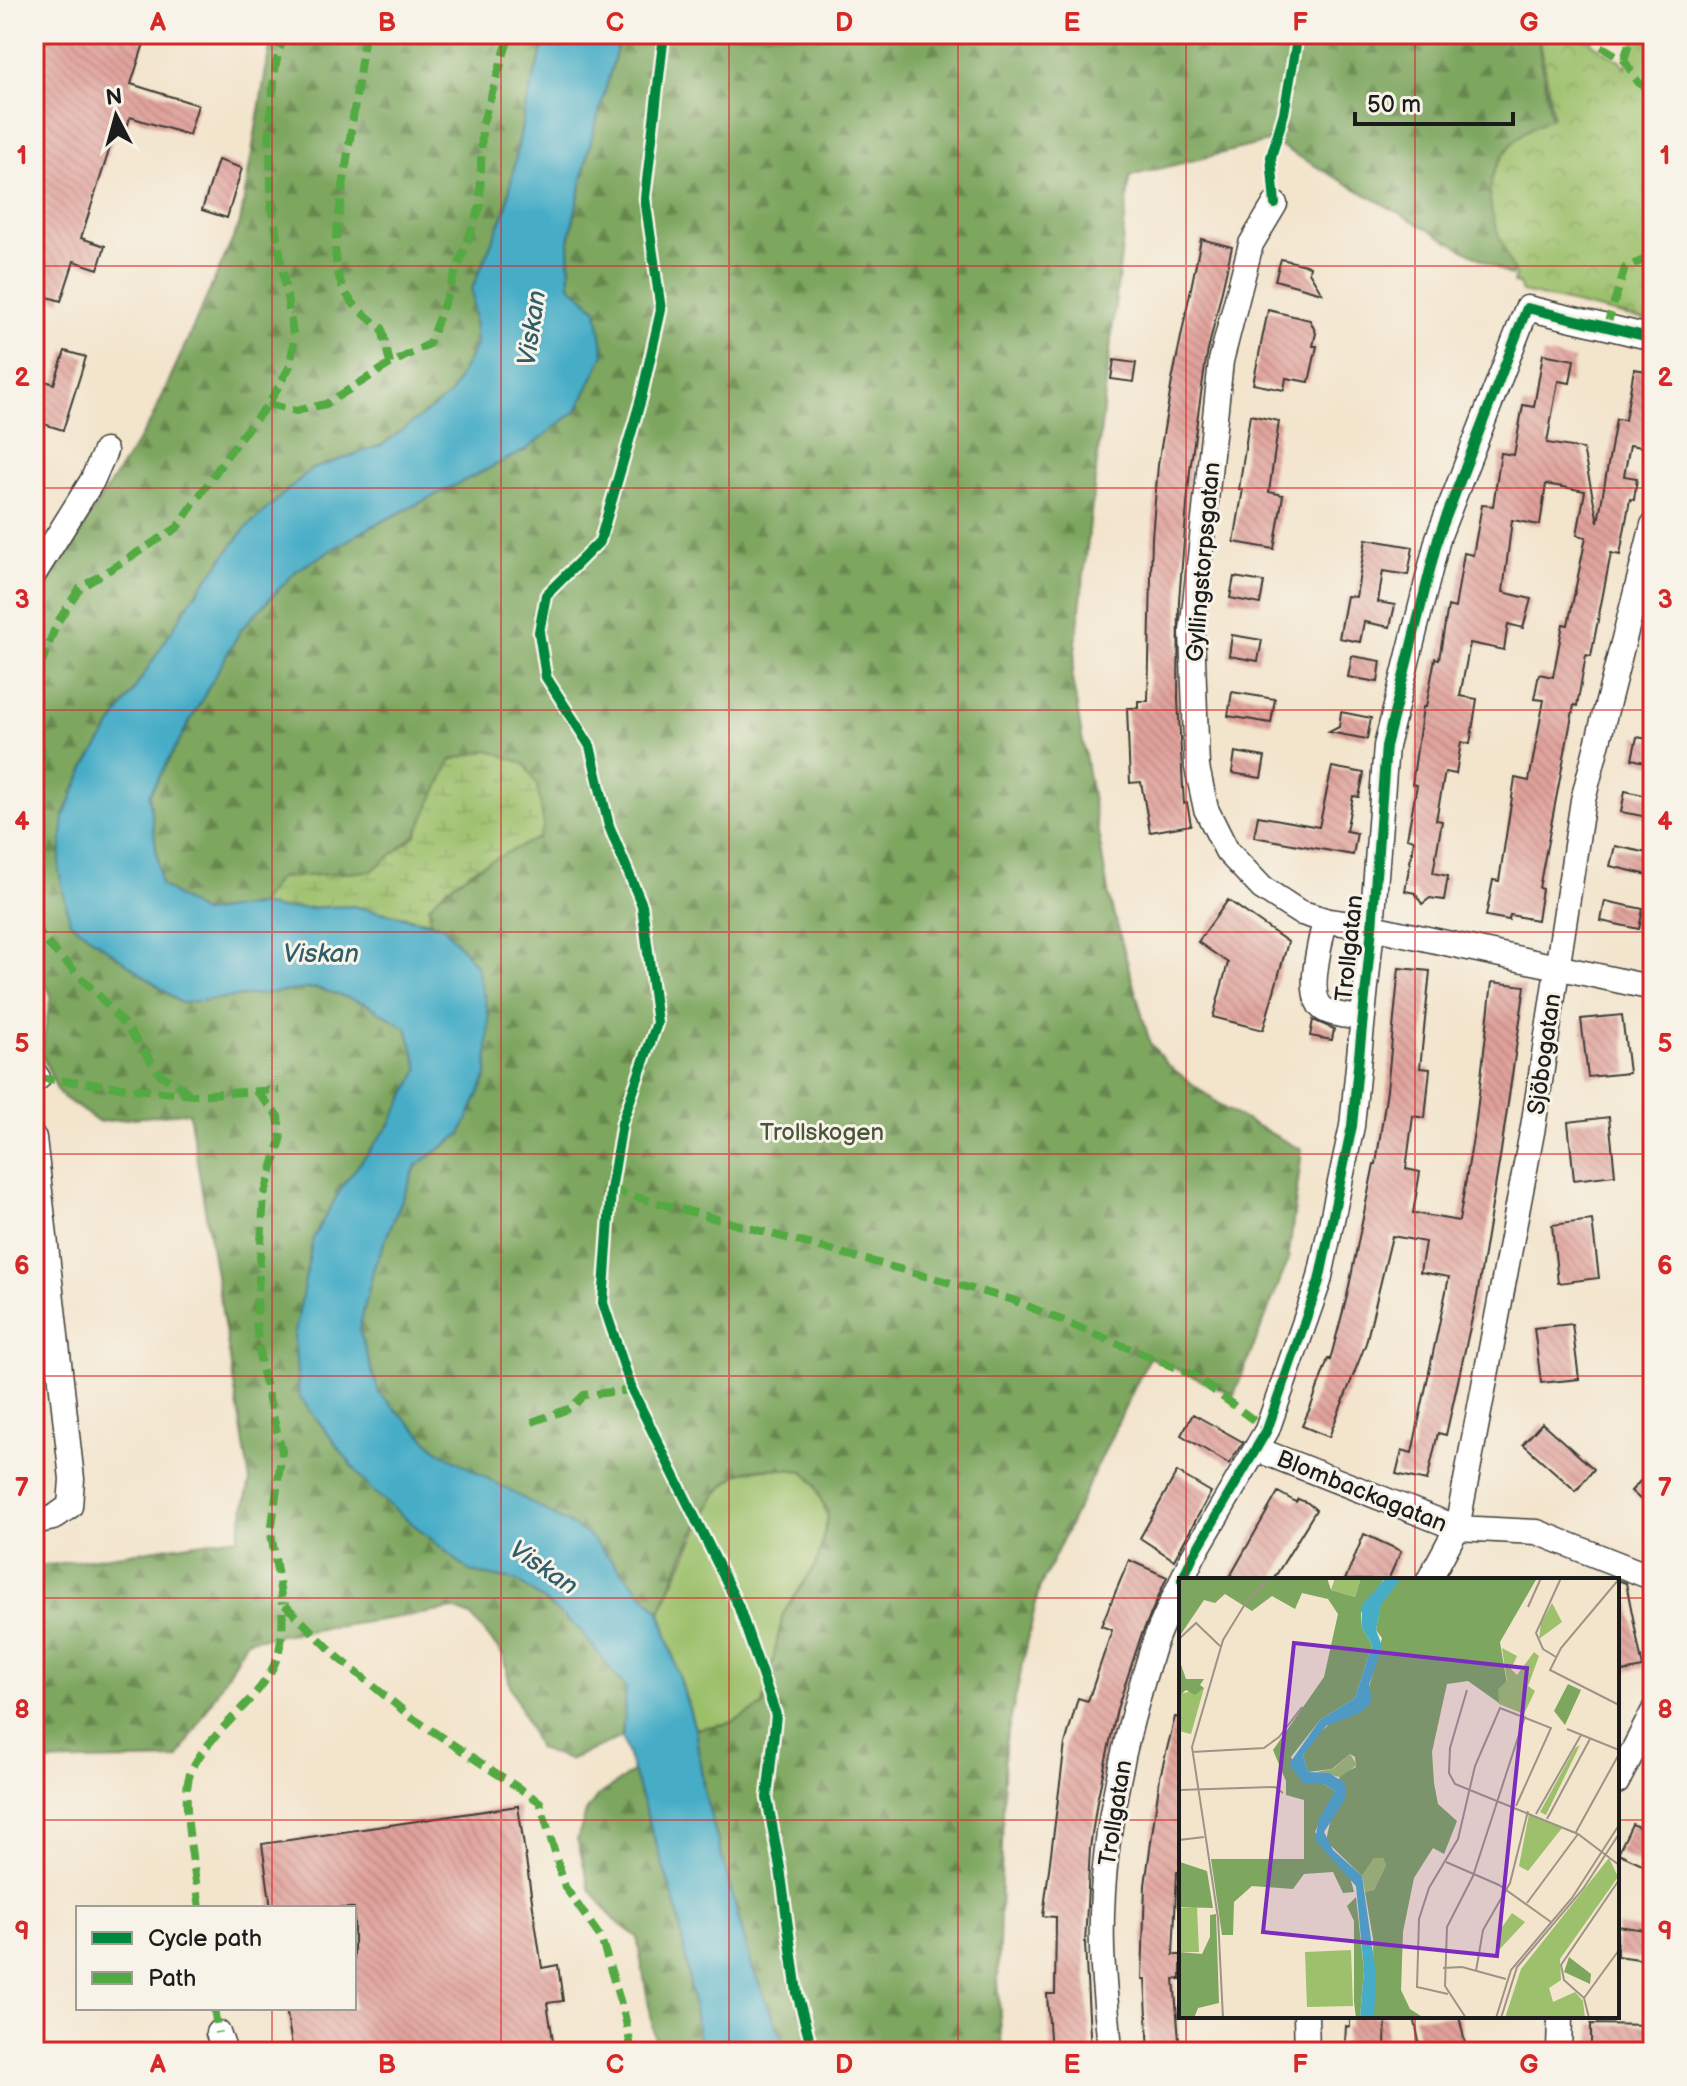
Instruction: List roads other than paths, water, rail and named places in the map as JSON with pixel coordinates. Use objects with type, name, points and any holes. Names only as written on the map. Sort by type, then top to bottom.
[{"type":"street","name":"Gyllingstorpsgatan","points":[[1275,204],[1251,244],[1221,361],[1192,631],[1197,767],[1206,809],[1227,851],[1262,888],[1299,912],[1653,988]]},
{"type":"street","name":"Trollgatan","points":[[1183,1578],[1193,1556],[1267,1430],[1319,1281],[1352,1126],[1386,746],[1438,538],[1527,308],[1653,338]]},
{"type":"street","points":[[34,574],[92,481],[105,451]]},
{"type":"street","name":"Sjöbogatan","points":[[1430,1578],[1457,1528],[1533,1127],[1583,800],[1653,525]]},
{"type":"street","points":[[1325,920],[1313,989],[1318,1004],[1336,1014],[1362,1018]]},
{"type":"street","points":[[34,1138],[72,1479],[70,1506],[53,1518],[34,1522]]},
{"type":"street","name":"Blombackagatan","points":[[1256,1449],[1457,1528],[1537,1532],[1653,1578]]},
{"type":"street","name":"Trollgatan","points":[[1110,2052],[1102,1948],[1105,1877],[1111,1830],[1126,1750],[1153,1648],[1179,1588]]},
{"type":"street","points":[[1619,1778],[1653,1712]]},
{"type":"street","points":[[1306,2018],[1307,2052]]},
{"type":"street","points":[[1559,2052],[1560,2018]]},
{"type":"water","name":"Viskan","points":[[547,34],[621,34],[589,148],[569,241],[570,285],[597,310],[604,354],[578,409],[526,450],[369,528],[297,570],[241,629],[149,795],[161,885],[202,913],[259,905],[281,909],[353,906],[443,926],[476,965],[489,1016],[487,1076],[461,1134],[416,1166],[374,1267],[359,1330],[379,1393],[437,1450],[587,1534],[660,1612],[695,1729],[704,1791],[752,1967],[788,2052],[701,2052],[678,1913],[622,1737],[626,1689],[579,1629],[518,1581],[471,1572],[370,1489],[299,1396],[294,1337],[313,1238],[343,1185],[389,1126],[419,1069],[407,1028],[365,1003],[316,988],[181,1003],[70,922],[59,871],[64,815],[86,766],[191,600],[246,528],[310,470],[382,445],[450,395],[476,345],[472,289],[506,209],[525,109]]},
{"type":"park label","name":"Trollskogen","points":[[822,1132]]}]
